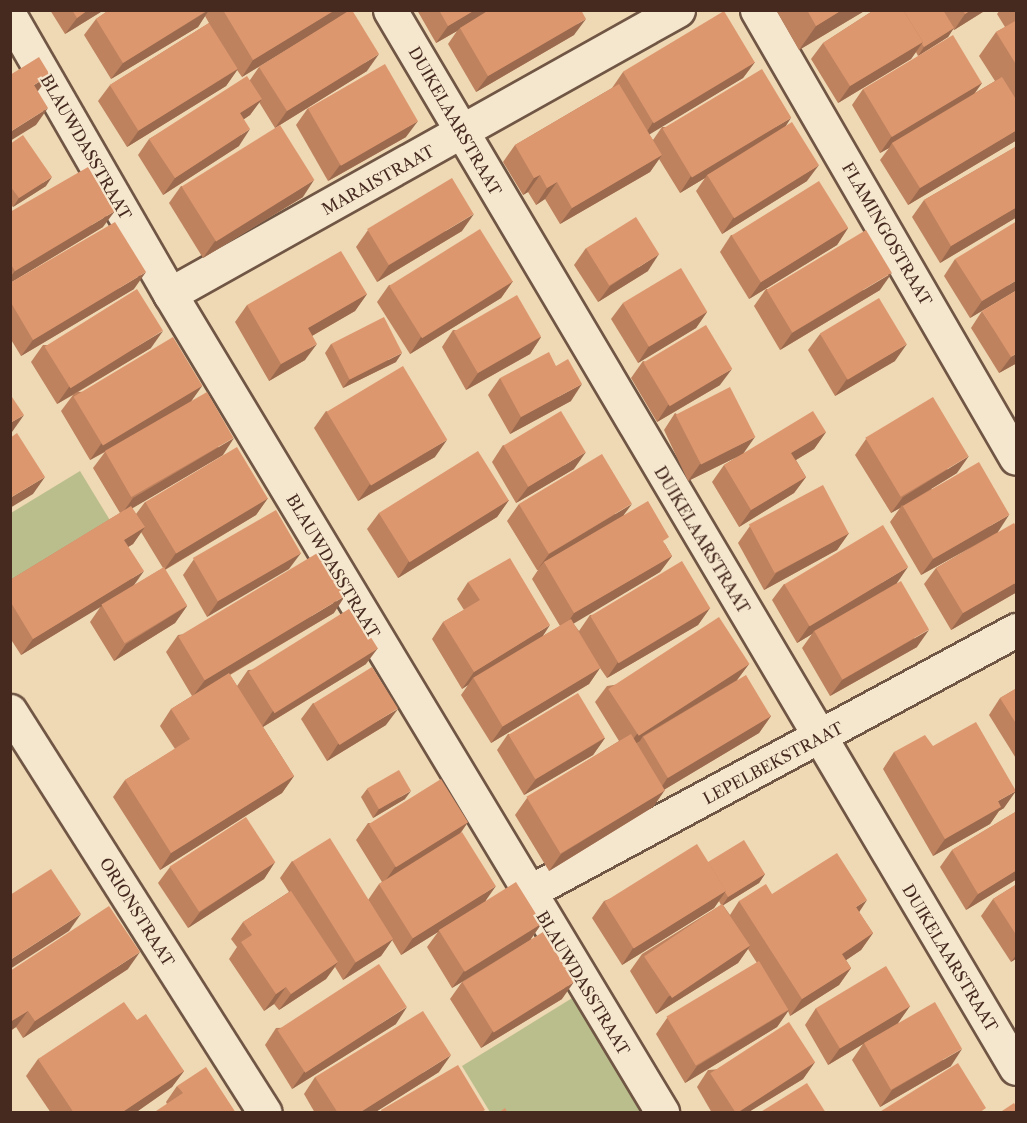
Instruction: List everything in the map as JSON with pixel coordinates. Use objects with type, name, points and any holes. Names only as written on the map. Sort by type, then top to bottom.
[{"type":"street","name":"DUIKELAARSTRAAT","points":[[390,10],[819,739],[1017,1068]]},
{"type":"street","name":"MARAISTRAAT","points":[[170,294],[462,134],[678,10]]},
{"type":"street","name":"FLAMINGOSTRAAT","points":[[757,10],[1017,458]]},
{"type":"street","name":"BLAUWDASSTRAAT","points":[[10,16],[170,294],[662,1113]]},
{"type":"street","name":"LEPELBEKSTRAAT","points":[[529,892],[819,739],[1017,630]]},
{"type":"street","name":"ORIONSTRAAT","points":[[10,711],[264,1113]]},
{"type":"green space","points":[[80,471],[111,522],[11,583],[11,513]]},
{"type":"green space","points":[[582,992],[656,1112],[490,1112],[462,1066]]},
{"type":"building","points":[[72,10],[88,10],[77,18]]},
{"type":"building","points":[[109,10],[208,10],[123,63],[96,19]]},
{"type":"building","points":[[223,10],[335,10],[253,60]]},
{"type":"building","points":[[350,10],[379,54],[287,111],[259,67]]},
{"type":"building","points":[[439,10],[475,10],[448,26]]},
{"type":"building","points":[[489,10],[581,10],[586,19],[488,76],[460,28]]},
{"type":"building","points":[[807,10],[842,10],[816,26]]},
{"type":"building","points":[[874,10],[903,10],[923,42],[850,86],[823,43]]},
{"type":"building","points":[[903,10],[943,10],[954,28],[924,47]]},
{"type":"building","points":[[724,11],[755,62],[654,123],[623,72]]},
{"type":"building","points":[[1017,20],[1017,66],[996,32]]},
{"type":"building","points":[[209,23],[238,69],[138,131],[110,85]]},
{"type":"building","points":[[953,35],[982,83],[892,137],[863,89]]},
{"type":"building","points":[[39,57],[50,75],[34,85],[48,108],[10,132],[10,75]]},
{"type":"building","points":[[385,64],[418,121],[341,166],[308,108]]},
{"type":"building","points":[[762,69],[791,118],[692,178],[663,129]]},
{"type":"building","points":[[247,76],[262,99],[240,113],[250,129],[175,178],[149,139]]},
{"type":"building","points":[[1002,77],[1017,101],[1017,130],[920,188],[892,143]]},
{"type":"building","points":[[619,84],[662,155],[572,208],[557,182],[547,188],[540,175],[534,178],[515,145]]},
{"type":"building","points":[[792,122],[819,165],[734,218],[707,175]]},
{"type":"building","points":[[280,125],[314,180],[216,242],[182,186]]},
{"type":"building","points":[[23,135],[52,177],[19,198],[10,186],[10,144]]},
{"type":"building","points":[[1017,146],[1017,207],[951,246],[924,200]]},
{"type":"building","points":[[88,167],[115,211],[15,271],[10,263],[10,212]]},
{"type":"building","points":[[452,178],[474,214],[389,265],[367,229]]},
{"type":"building","points":[[819,181],[848,228],[761,282],[732,236]]},
{"type":"building","points":[[636,217],[659,254],[609,286],[586,248]]},
{"type":"building","points":[[1017,221],[1017,280],[982,301],[955,259]]},
{"type":"building","points":[[115,222],[146,272],[33,340],[10,301],[10,283]]},
{"type":"building","points":[[480,229],[513,282],[422,338],[389,286]]},
{"type":"building","points":[[866,230],[892,273],[792,333],[767,290]]},
{"type":"building","points":[[341,251],[367,294],[308,328],[317,344],[281,364],[247,305]]},
{"type":"building","points":[[681,268],[707,312],[649,347],[623,303]]},
{"type":"building","points":[[137,289],[163,331],[71,388],[45,347]]},
{"type":"building","points":[[1017,290],[1017,353],[1011,357],[982,311]]},
{"type":"building","points":[[517,295],[541,337],[478,373],[454,332]]},
{"type":"building","points":[[879,298],[907,344],[848,380],[820,334]]},
{"type":"building","points":[[384,317],[402,353],[350,379],[331,344]]},
{"type":"building","points":[[706,325],[732,369],[670,406],[643,363]]},
{"type":"building","points":[[173,337],[202,386],[103,446],[74,397]]},
{"type":"building","points":[[549,352],[556,366],[568,359],[582,384],[521,417],[500,378]]},
{"type":"building","points":[[403,366],[447,440],[371,486],[327,412]]},
{"type":"building","points":[[730,387],[755,437],[701,465],[676,415]]},
{"type":"building","points":[[207,392],[234,438],[131,497],[105,451]]},
{"type":"building","points":[[10,394],[24,415],[10,423]]},
{"type":"building","points":[[933,397],[969,456],[901,497],[865,438]]},
{"type":"building","points":[[561,411],[586,452],[528,487],[504,446]]},
{"type":"building","points":[[813,411],[826,432],[791,453],[806,477],[751,510],[724,465]]},
{"type":"building","points":[[17,433],[45,477],[10,498],[10,438]]},
{"type":"building","points":[[237,447],[268,498],[176,554],[145,502]]},
{"type":"building","points":[[478,451],[509,500],[410,562],[379,513]]},
{"type":"building","points":[[602,454],[632,504],[549,554],[519,504]]},
{"type":"building","points":[[979,462],[1010,515],[933,559],[903,506]]},
{"type":"building","points":[[823,485],[849,534],[775,573],[749,524]]},
{"type":"building","points":[[648,501],[669,537],[663,541],[672,556],[574,613],[544,562]]},
{"type":"building","points":[[131,506],[145,527],[124,540],[144,571],[33,639],[10,601],[10,580]]},
{"type":"building","points":[[276,510],[301,553],[218,601],[193,558]]},
{"type":"building","points":[[1014,523],[1017,528],[1017,582],[963,613],[936,568]]},
{"type":"building","points":[[883,525],[908,567],[810,626],[784,584]]},
{"type":"building","points":[[319,552],[345,596],[205,680],[178,636]]},
{"type":"building","points":[[510,558],[550,625],[474,672],[443,622],[480,600],[468,582]]},
{"type":"building","points":[[682,561],[710,608],[619,663],[590,616]]},
{"type":"building","points":[[164,567],[187,606],[125,643],[101,605]]},
{"type":"building","points":[[901,581],[929,629],[842,679],[814,631]]},
{"type":"building","points":[[352,607],[378,649],[275,713],[249,672]]},
{"type":"building","points":[[719,617],[749,664],[639,736],[608,689]]},
{"type":"building","points":[[571,619],[600,668],[503,727],[473,678]]},
{"type":"building","points":[[372,667],[398,709],[339,745],[313,704]]},
{"type":"building","points":[[229,673],[294,776],[171,853],[125,780],[190,739],[171,709]]},
{"type":"building","points":[[746,675],[771,716],[668,778],[643,737]]},
{"type":"building","points":[[1017,688],[1017,725],[1000,698]]},
{"type":"building","points":[[578,693],[605,738],[535,779],[509,735]]},
{"type":"building","points":[[976,722],[1016,791],[998,801],[1001,807],[945,839],[894,752],[925,735],[933,746]]},
{"type":"building","points":[[631,734],[665,791],[560,853],[526,797]]},
{"type":"building","points":[[399,770],[411,791],[379,809],[367,788]]},
{"type":"building","points":[[441,779],[468,822],[396,867],[369,824]]},
{"type":"building","points":[[1017,811],[1017,870],[978,894],[952,850]]},
{"type":"building","points":[[246,817],[275,862],[199,912],[170,867]]},
{"type":"building","points":[[462,832],[496,886],[413,938],[379,884]]},
{"type":"building","points":[[330,838],[393,939],[356,962],[293,861]]},
{"type":"building","points":[[744,840],[765,874],[728,897],[708,862]]},
{"type":"building","points":[[697,844],[726,891],[634,948],[605,902]]},
{"type":"building","points":[[837,853],[867,900],[856,907],[873,933],[842,954],[851,968],[802,999],[739,901],[766,884],[772,894]]},
{"type":"building","points":[[51,869],[81,914],[10,960],[10,895]]},
{"type":"building","points":[[516,882],[542,924],[465,972],[439,930]]},
{"type":"building","points":[[1017,884],[1017,936],[993,899]]},
{"type":"building","points":[[291,891],[338,962],[291,994],[286,987],[276,994],[241,942],[252,935],[243,922]]},
{"type":"building","points":[[722,904],[750,945],[672,998],[644,957]]},
{"type":"building","points":[[109,906],[140,952],[35,1021],[28,1011],[10,1022],[10,971]]},
{"type":"building","points":[[543,932],[574,982],[494,1032],[462,982]]},
{"type":"building","points":[[759,961],[788,1010],[696,1065],[666,1017]]},
{"type":"building","points":[[379,964],[407,1007],[305,1073],[278,1030]]},
{"type":"building","points":[[886,966],[910,1006],[840,1049],[816,1008]]},
{"type":"building","points":[[124,1002],[137,1020],[146,1014],[184,1071],[121,1113],[74,1113],[38,1059]]},
{"type":"building","points":[[935,1002],[962,1049],[891,1090],[864,1043]]},
{"type":"building","points":[[423,1011],[451,1055],[359,1113],[338,1113],[315,1077]]},
{"type":"building","points":[[789,1022],[815,1062],[739,1112],[735,1112],[710,1073]]},
{"type":"building","points":[[958,1063],[986,1108],[979,1113],[878,1113]]},
{"type":"building","points":[[458,1065],[485,1110],[480,1113],[382,1113],[381,1110]]},
{"type":"building","points":[[206,1067],[236,1113],[153,1113],[183,1093],[177,1086]]},
{"type":"building","points":[[807,1083],[826,1113],[759,1113]]},
{"type":"building","points":[[1014,1103],[1017,1113],[999,1113]]},
{"type":"building","points":[[505,1108],[508,1113],[498,1113]]}]
